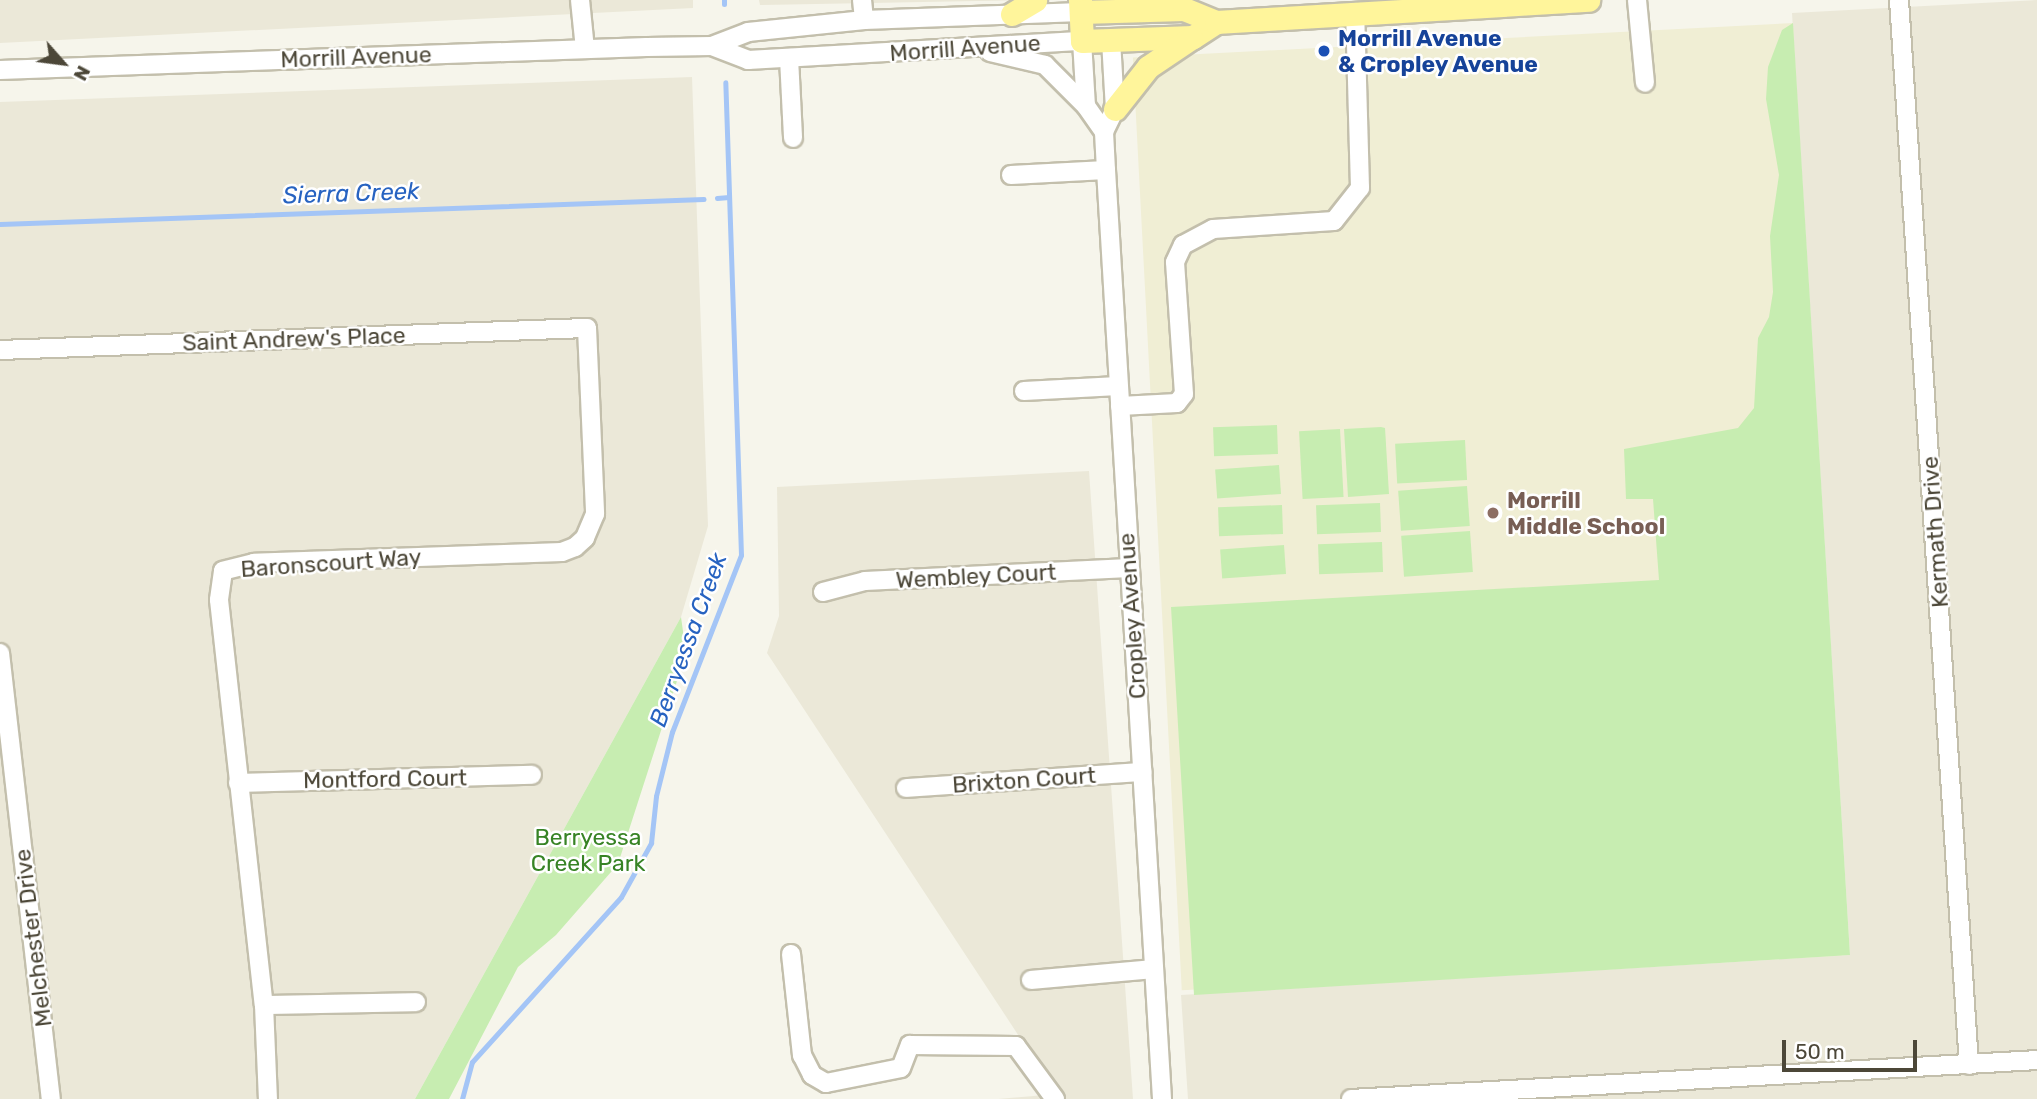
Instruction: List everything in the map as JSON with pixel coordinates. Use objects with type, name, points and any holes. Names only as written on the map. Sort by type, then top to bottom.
[{"type":"main road","points":[[1012,14],[1035,0]]},
{"type":"main road","name":"Morrill Avenue","points":[[1080,6],[1174,4],[1216,22],[1588,0]]},
{"type":"main road","points":[[1080,6],[1082,41]]},
{"type":"main road","name":"Cropley Avenue","points":[[1109,6],[1111,40]]},
{"type":"main road","name":"Morrill Avenue","points":[[1082,41],[1193,37],[1216,22]]},
{"type":"main road","points":[[1115,109],[1147,67],[1193,37]]},
{"type":"street","points":[[580,0],[585,49]]},
{"type":"street","points":[[862,0],[864,20]]},
{"type":"street","points":[[1637,0],[1645,83]]},
{"type":"street","name":"Kermath Drive","points":[[1899,0],[1969,1065]]},
{"type":"street","name":"Morrill Avenue","points":[[712,47],[748,32],[864,20],[1012,14],[1080,6]]},
{"type":"street","points":[[1119,406],[1177,403],[1184,394],[1175,262],[1184,245],[1213,229],[1334,221],[1360,188],[1355,14]]},
{"type":"street","name":"Cropley Avenue","points":[[1111,40],[1115,109],[1104,132],[1162,1099]]},
{"type":"street","points":[[1082,41],[1086,106]]},
{"type":"street","name":"Morrill Avenue","points":[[0,70],[585,49],[712,47],[748,60],[1082,41]]},
{"type":"street","points":[[966,47],[1045,65],[1086,106],[1104,132]]},
{"type":"street","points":[[789,58],[793,138]]},
{"type":"street","points":[[1011,175],[1106,170]]},
{"type":"street","name":"Saint Andrew's Place","points":[[0,350],[587,328]]},
{"type":"street","name":"Baronscourt Way","points":[[268,1099],[264,1005],[219,600],[223,571],[254,564],[562,552],[575,547],[586,538],[595,514],[587,328]]},
{"type":"street","points":[[1024,391],[1118,386]]},
{"type":"street","name":"Wembley Court","points":[[823,592],[865,581],[1129,568]]},
{"type":"street","name":"Melchester Drive","points":[[0,653],[51,1099]]},
{"type":"street","name":"Brixton Court","points":[[906,788],[1142,772]]},
{"type":"street","name":"Montford Court","points":[[238,783],[532,775]]},
{"type":"street","points":[[791,954],[802,1055],[813,1075],[827,1083],[901,1068],[910,1045],[1016,1046],[1055,1099]]},
{"type":"street","points":[[1031,980],[1154,970]]},
{"type":"street","points":[[264,1005],[416,1002]]},
{"type":"street","points":[[1351,1099],[2037,1060]]},
{"type":"shaded area","points":[[0,0],[693,0],[693,8],[0,43]]},
{"type":"shaded area","points":[[759,0],[1028,0],[760,5]]},
{"type":"shaded area","points":[[2037,0],[2037,1099],[1188,1099],[1181,995],[1850,955],[1792,13]]},
{"type":"shaded area","name":"Morrill Middle School","points":[[1793,23],[1842,956],[1182,990],[1133,58]]},
{"type":"shaded area","points":[[692,77],[708,526],[681,617],[415,1099],[0,1099],[0,102]]},
{"type":"shaded area","points":[[1089,471],[1133,1099],[998,1099],[1057,1094],[767,653],[779,616],[777,487]]},
{"type":"green space","points":[[1793,23],[1850,955],[1194,995],[1171,607],[1659,580],[1653,499],[1626,499],[1624,449],[1738,428],[1754,408],[1758,338],[1769,317],[1773,292],[1770,236],[1779,175],[1766,99],[1768,67],[1782,30]]},
{"type":"green space","points":[[1277,425],[1278,454],[1214,456],[1213,427]]},
{"type":"green space","points":[[1385,428],[1389,494],[1348,497],[1344,429]]},
{"type":"green space","points":[[1340,429],[1344,497],[1303,499],[1299,431]]},
{"type":"green space","points":[[1465,440],[1467,480],[1397,484],[1395,444]]},
{"type":"green space","points":[[1279,465],[1281,494],[1217,498],[1215,469]]},
{"type":"green space","points":[[1467,486],[1470,526],[1401,531],[1398,491]]},
{"type":"green space","points":[[1380,503],[1381,532],[1317,534],[1316,505]]},
{"type":"green space","points":[[1282,505],[1283,534],[1219,536],[1218,507]]},
{"type":"green space","points":[[1470,531],[1473,572],[1404,577],[1401,536]]},
{"type":"green space","points":[[1382,542],[1383,572],[1319,574],[1318,544]]},
{"type":"green space","points":[[1284,545],[1286,574],[1222,578],[1220,549]]},
{"type":"green space","name":"Berryessa Creek Park","points":[[681,617],[686,653],[618,864],[556,935],[518,967],[449,1099],[415,1099]]},
{"type":"waterway","name":"Berryessa Creek","points":[[462,1099],[472,1062],[621,897],[651,843],[656,796],[672,732],[741,555],[725,82]]},
{"type":"waterway","name":"Sierra Creek","points":[[717,198],[729,197]]},
{"type":"waterway","name":"Sierra Creek","points":[[0,224],[704,199]]},
{"type":"place","name":"Morrill Avenue & Cropley Avenue","points":[[1324,51]]},
{"type":"place","name":"Morrill Middle School","points":[[1493,513]]}]
